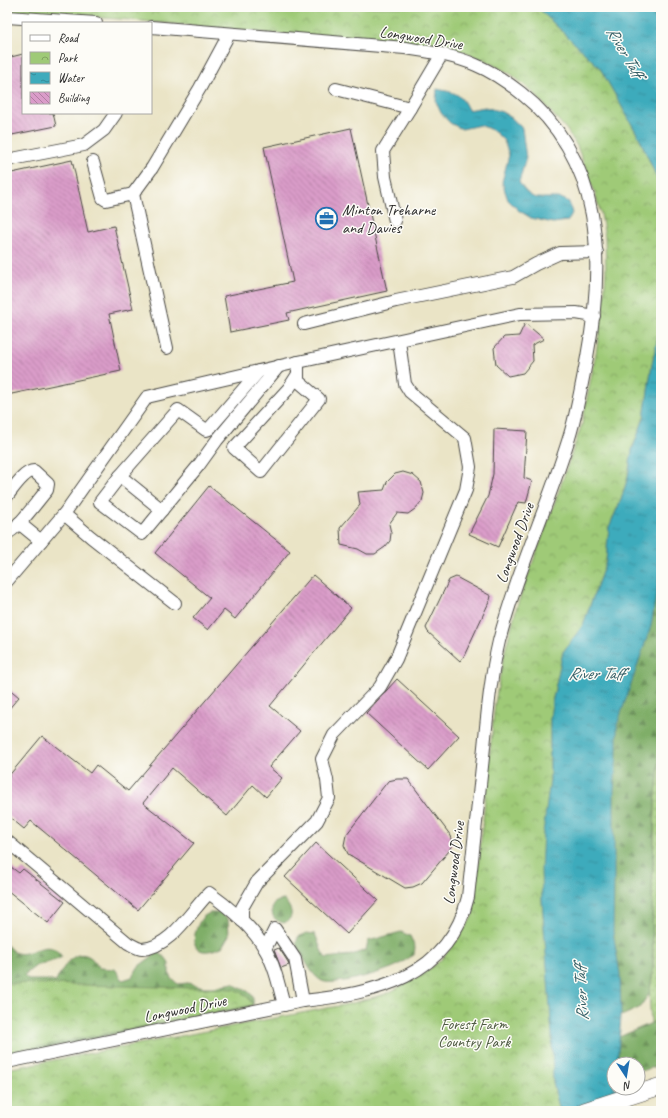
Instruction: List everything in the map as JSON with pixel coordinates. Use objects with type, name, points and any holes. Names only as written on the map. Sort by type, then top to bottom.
[{"type":"highway","points":[[584,1111],[661,1086]]},
{"type":"street","points":[[7,18],[78,22]]},
{"type":"street","name":"Longwood Drive","points":[[7,1062],[303,1001],[327,998],[382,987],[409,976],[442,950],[455,932],[464,912],[468,897],[489,698],[495,658],[506,614],[569,438],[584,376],[594,316],[597,252],[595,226],[587,193],[575,160],[557,128],[528,99],[492,72],[465,61],[442,54],[405,48],[152,27]]},
{"type":"street","points":[[93,162],[103,198],[110,200],[134,194],[152,168],[200,88],[229,34]]},
{"type":"street","points":[[395,221],[385,177],[383,152],[442,54]]},
{"type":"street","points":[[336,90],[410,108]]},
{"type":"street","points":[[7,160],[84,144],[104,130],[115,114]]},
{"type":"street","points":[[134,194],[167,348]]},
{"type":"street","points":[[304,324],[396,301],[512,277],[560,253],[597,252]]},
{"type":"street","points":[[7,581],[64,514],[147,397],[279,366],[298,368],[399,341],[520,314],[576,313],[594,316]]},
{"type":"street","points":[[242,921],[242,908],[257,882],[316,821],[329,798],[327,780],[322,759],[334,735],[380,687],[396,659],[466,490],[470,467],[465,438],[410,392],[405,384],[399,341]]},
{"type":"street","points":[[259,371],[206,430],[178,410],[120,476],[100,502],[142,534],[200,464],[217,440],[279,366]]},
{"type":"street","points":[[298,368],[298,381],[319,400],[261,472],[234,448],[289,388],[298,368]]},
{"type":"street","points":[[7,496],[25,474],[31,470],[34,470],[48,484],[47,490],[12,531],[7,533]]},
{"type":"street","points":[[120,476],[162,510]]},
{"type":"street","points":[[64,514],[175,604]]},
{"type":"street","points":[[19,523],[41,541]]},
{"type":"street","points":[[7,841],[128,943],[141,949],[156,946],[169,938],[209,893],[224,904],[252,930],[265,949],[277,980],[284,1005]]},
{"type":"street","points":[[265,949],[275,929],[295,959],[303,1001]]},
{"type":"green space","name":"Forest Farm Country Park","points":[[7,7],[537,7],[600,68],[640,139],[659,183],[661,192],[661,323],[652,364],[644,418],[632,450],[628,477],[621,500],[609,527],[606,561],[583,625],[563,652],[550,719],[550,780],[542,900],[550,1000],[553,1083],[560,1111],[7,1111],[7,1069],[349,1004],[386,994],[419,977],[440,961],[459,938],[472,917],[495,703],[504,655],[517,606],[582,424],[603,311],[606,271],[605,237],[601,214],[594,190],[577,146],[567,130],[534,93],[511,74],[486,61],[465,52],[120,19],[7,12]]},
{"type":"green space","points":[[642,7],[661,7],[661,43]]},
{"type":"green space","points":[[661,549],[661,743],[655,805],[652,894],[653,972],[649,994],[639,1008],[617,1018],[610,1001],[609,737]]},
{"type":"green space","points":[[661,743],[661,1019],[651,1023],[649,994],[653,972],[652,894],[655,805]]},
{"type":"green space","points":[[284,900],[289,906],[291,915],[288,921],[284,923],[275,919],[272,911],[273,904]]},
{"type":"green space","points":[[210,913],[222,913],[228,919],[229,935],[222,947],[211,951],[203,951],[198,949],[196,946],[195,936],[202,918]]},
{"type":"green space","points":[[401,932],[410,936],[415,947],[414,955],[390,969],[359,978],[337,982],[322,981],[314,975],[296,944],[298,937],[306,933],[315,934],[326,958],[351,955],[366,950],[368,941]]},
{"type":"green space","points":[[7,945],[14,952],[20,954],[45,947],[57,951],[62,957],[37,965],[24,975],[29,980],[46,980],[56,982],[68,962],[78,955],[83,954],[90,957],[99,968],[115,969],[123,980],[132,977],[139,966],[158,952],[166,958],[169,964],[169,973],[173,980],[178,984],[188,983],[204,987],[214,987],[233,983],[250,993],[253,1000],[253,1005],[250,1007],[7,1056]]},
{"type":"green space","points":[[7,983],[234,989],[246,995],[253,1005],[7,1053]]},
{"type":"green space","points":[[661,1019],[661,1065],[646,1070],[646,1056],[618,1056],[619,1037]]},
{"type":"water","name":"River Taff","points":[[537,7],[650,7],[661,30],[661,192],[659,183],[640,139],[600,68]]},
{"type":"water","points":[[437,89],[448,91],[459,96],[468,110],[485,107],[502,112],[512,118],[522,128],[526,158],[519,182],[531,196],[535,198],[560,198],[569,202],[572,213],[568,221],[553,223],[531,218],[518,210],[508,200],[502,182],[509,155],[504,141],[494,131],[480,125],[462,129],[450,123],[441,113],[436,102]]},
{"type":"water","name":"River Taff","points":[[661,323],[661,573],[659,576],[651,626],[617,725],[617,754],[614,790],[613,932],[620,974],[621,1017],[618,1056],[606,1056],[606,1096],[623,1096],[628,1111],[560,1111],[553,1083],[552,1035],[541,870],[543,833],[550,780],[550,719],[563,652],[583,625],[606,561],[609,527],[621,500],[628,477],[632,450],[644,418],[652,364]]},
{"type":"building","points":[[22,54],[22,114],[53,114],[56,126],[7,136],[7,58]]},
{"type":"building","name":"Minton Treharne and Davies","points":[[351,128],[387,291],[287,313],[289,320],[230,332],[224,296],[293,282],[264,147]]},
{"type":"building","points":[[72,160],[88,232],[114,226],[133,309],[109,314],[121,371],[7,395],[7,174]]},
{"type":"building","points":[[525,323],[544,339],[532,345],[533,361],[523,373],[508,376],[496,365],[494,348],[504,337],[519,336]]},
{"type":"building","points":[[494,429],[527,431],[524,478],[532,481],[526,503],[518,502],[498,547],[469,534],[488,496],[493,474]]},
{"type":"building","points":[[403,472],[413,475],[421,482],[424,493],[422,501],[415,509],[408,514],[397,513],[389,524],[391,533],[390,541],[385,547],[375,554],[367,554],[358,549],[341,545],[340,528],[360,505],[358,492],[384,490],[387,482],[395,474]]},
{"type":"building","points":[[209,486],[290,551],[235,619],[224,610],[208,630],[193,618],[210,598],[155,553]]},
{"type":"building","points":[[313,575],[351,608],[270,706],[300,731],[269,767],[282,778],[266,797],[253,785],[227,816],[172,768],[143,803],[194,843],[138,910],[31,821],[24,829],[7,815],[7,778],[42,736],[90,773],[96,765],[128,791]]},
{"type":"building","points":[[456,577],[491,596],[464,656],[460,661],[428,632],[426,628],[449,580]]},
{"type":"building","points":[[397,679],[459,736],[428,770],[366,713]]},
{"type":"building","points":[[7,687],[19,697],[7,711]]},
{"type":"building","points":[[408,779],[451,836],[453,842],[449,851],[422,883],[413,887],[405,888],[348,854],[344,845],[346,835],[388,781]]},
{"type":"building","points":[[316,843],[378,900],[347,934],[285,877]]},
{"type":"building","points":[[7,864],[19,873],[23,869],[65,902],[48,923],[7,890]]},
{"type":"building","points":[[279,948],[289,965],[281,968],[274,950]]},
{"type":"place","name":"Minton Treharne and Davies","points":[[326,219]]}]
